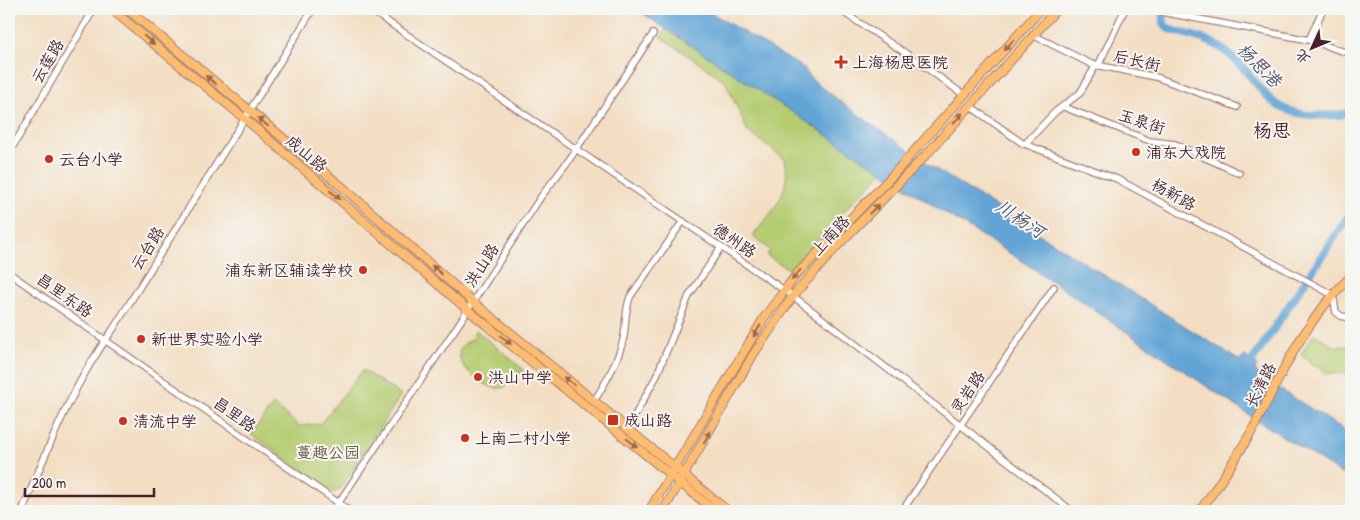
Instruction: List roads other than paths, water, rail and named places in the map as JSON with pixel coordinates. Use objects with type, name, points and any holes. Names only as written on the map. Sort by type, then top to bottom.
[{"type":"main road","name":"成山路","points":[[111,9],[244,118],[468,310],[673,470]]},
{"type":"main road","name":"成山路","points":[[127,9],[348,191],[473,302],[628,428],[716,511]]},
{"type":"main road","name":"上南路","points":[[649,511],[764,318],[784,290],[837,231],[891,177],[1041,9]]},
{"type":"main road","name":"上南路","points":[[663,511],[753,355],[793,296],[840,243],[926,155],[1057,9]]},
{"type":"main road","name":"长清路","points":[[1200,511],[1233,463],[1299,339],[1333,295],[1351,276]]},
{"type":"main road","name":"成山路","points":[[683,479],[728,511]]},
{"type":"street","name":"云莲路","points":[[9,153],[94,9]]},
{"type":"street","name":"云台路","points":[[22,511],[71,397],[312,9]]},
{"type":"street","name":"德州路","points":[[370,9],[793,296],[1072,511]]},
{"type":"street","points":[[838,9],[911,57],[964,96]]},
{"type":"street","points":[[1025,144],[1055,112],[1064,107],[1085,87],[1125,9]]},
{"type":"street","points":[[1148,9],[1309,40],[1351,54]]},
{"type":"street","points":[[1309,40],[1323,9]]},
{"type":"street","name":"洪山路","points":[[333,511],[468,310],[540,198],[576,149],[654,34]]},
{"type":"street","name":"后长街","points":[[1033,36],[1097,65],[1156,77],[1237,107]]},
{"type":"street","name":"杨新路","points":[[970,106],[1025,144],[1117,179],[1333,295]]},
{"type":"street","name":"玉泉街","points":[[1064,107],[1150,141],[1175,144],[1239,173]]},
{"type":"street","points":[[594,401],[605,384],[618,356],[624,336],[625,311],[630,297],[684,221]]},
{"type":"street","points":[[628,428],[656,378],[689,296],[721,247]]},
{"type":"street","name":"昌里东路","points":[[9,273],[105,340]]},
{"type":"street","name":"灵岩路","points":[[902,511],[1054,287]]},
{"type":"street","points":[[1333,295],[1336,312],[1341,316],[1351,318]]},
{"type":"street","name":"昌里路","points":[[105,340],[350,511]]},
{"type":"water","points":[[636,9],[705,9],[805,69],[808,76],[846,106],[931,166],[1237,359],[1240,360],[1245,356],[1257,365],[1255,370],[1259,376],[1351,434],[1351,480],[1249,415],[1019,259],[940,210]]},
{"type":"waterway","name":"杨思港","points":[[1163,9],[1164,24],[1169,29],[1205,40],[1224,50],[1237,61],[1273,102],[1283,108],[1293,112],[1316,116],[1351,113]]},
{"type":"waterway","name":"杨思港","points":[[1247,369],[1351,212]]},
{"type":"place","name":"上海杨思医院","points":[[841,62]]},
{"type":"place","name":"浦东大戏院","points":[[1136,152]]},
{"type":"place","name":"云台小学","points":[[49,159]]},
{"type":"place","name":"浦东新区辅读学校","points":[[363,270]]},
{"type":"place","name":"新世界实验小学","points":[[141,339]]},
{"type":"place","name":"洪山中学","points":[[478,377]]},
{"type":"place","name":"成山路","points":[[613,420]]},
{"type":"place","name":"清流中学","points":[[123,421]]},
{"type":"place","name":"上南二村小学","points":[[465,438]]},
{"type":"district","name":"杨思","points":[[1272,130]]},
{"type":"water label","name":"川杨河","points":[[1020,219]]},
{"type":"park label","name":"蔓趣公园","points":[[328,452]]}]
